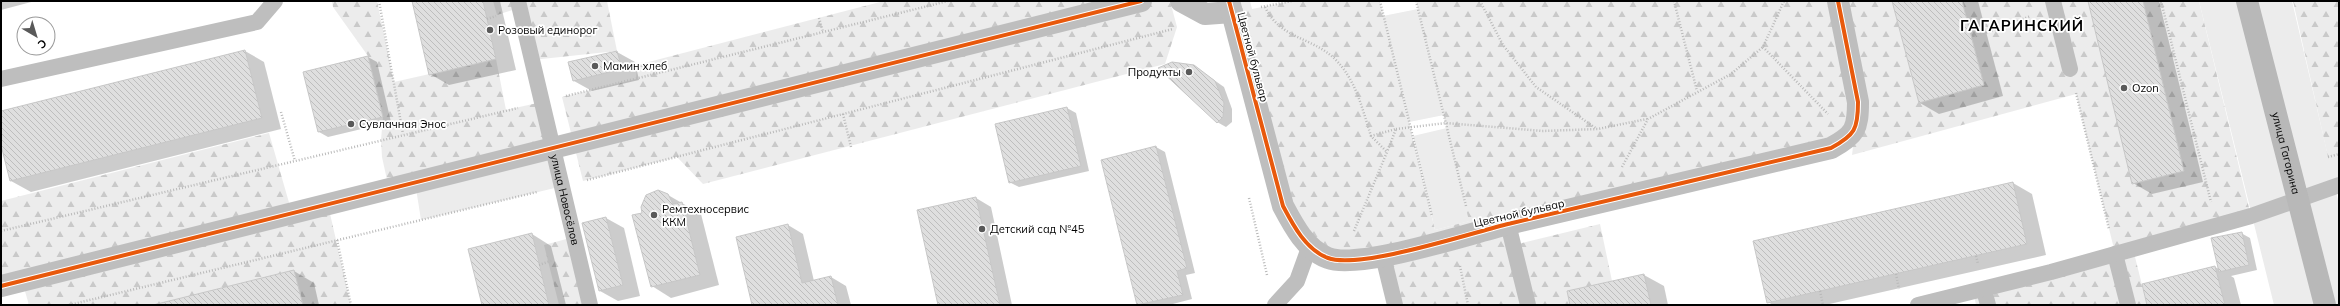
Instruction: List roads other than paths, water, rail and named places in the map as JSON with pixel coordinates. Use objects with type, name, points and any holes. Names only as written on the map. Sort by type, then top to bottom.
[{"type":"main road","name":"улица Гагарина","points":[[2248,1],[2325,305]]},
{"type":"street","points":[[1,286],[554,149],[1141,1]]},
{"type":"street","points":[[1182,1],[1205,14],[1230,6]]},
{"type":"street","name":"Цветной бульвар","points":[[1230,6],[1283,206],[1294,228],[1310,245],[1328,258],[1349,262],[1383,256],[1508,224],[1604,203],[1831,148],[1847,139],[1855,130],[1858,118],[1858,102],[1838,1]]},
{"type":"lane","points":[[1,79],[257,22],[275,1]]},
{"type":"lane","name":"улица Новосёлов","points":[[518,1],[590,305]]},
{"type":"lane","points":[[2053,4],[2070,69]]},
{"type":"lane","points":[[1918,305],[1986,298],[2115,254],[2251,216],[2339,185]]},
{"type":"lane","points":[[1508,224],[1528,305]]},
{"type":"lane","points":[[1276,305],[1297,281],[1310,245]]},
{"type":"lane","points":[[2115,254],[2128,305]]},
{"type":"lane","points":[[1383,256],[1395,305]]},
{"type":"place","name":"Розовый единорог","points":[[490,30]]},
{"type":"place","name":"Мамин хлеб","points":[[595,66]]},
{"type":"place","name":"Продукты","points":[[1189,72]]},
{"type":"place","name":"Ozon","points":[[2124,88]]},
{"type":"place","name":"Сувлачная Энос","points":[[351,124]]},
{"type":"place","name":"Ремтехносервис ККМ","points":[[654,215]]},
{"type":"place","name":"Детский сад №45","points":[[982,229]]},
{"type":"district","name":"ГАГАРИНСКИЙ","points":[[2022,26]]}]
